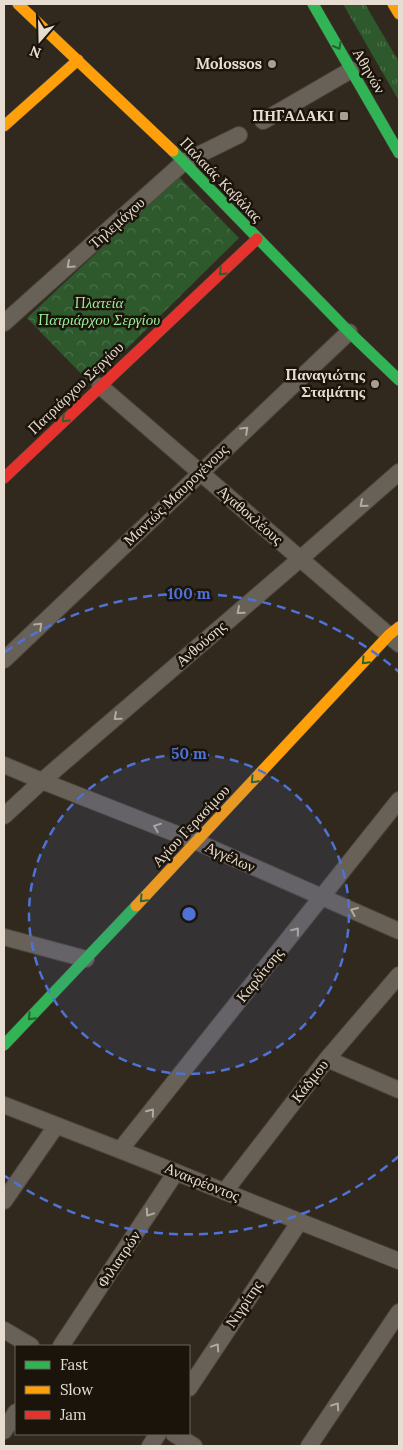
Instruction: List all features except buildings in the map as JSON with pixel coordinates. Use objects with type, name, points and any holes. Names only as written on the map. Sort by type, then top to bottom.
[{"type":"main road","name":"Παλαιάς Καβάλας","points":[[18,4],[184,162],[257,239],[399,380]]},
{"type":"main road","name":"Αθηνών","points":[[313,4],[399,153]]},
{"type":"main road","points":[[393,4],[399,14]]},
{"type":"main road","points":[[4,126],[78,60]]},
{"type":"main road","name":"Πατριάρχου Σεργίου","points":[[4,478],[257,239]]},
{"type":"main road","name":"Αγίου Γερασίμου","points":[[4,1046],[396,635]]},
{"type":"street","points":[[263,121],[351,70]]},
{"type":"street","name":"Τηλεμάχου","points":[[4,323],[184,162],[239,135]]},
{"type":"street","name":"Μαντώς Μαυρογένους","points":[[4,660],[349,332]]},
{"type":"street","name":"Αγαθοκλέους","points":[[100,386],[300,559],[396,635]]},
{"type":"street","name":"Ανθούσης","points":[[4,816],[399,472]]},
{"type":"street","name":"Αγγέλων","points":[[4,765],[197,842],[399,931]]},
{"type":"street","name":"Καρδίτσης","points":[[120,1150],[323,898],[399,800]]},
{"type":"street","points":[[4,937],[86,959]]},
{"type":"street","name":"Κάδμου","points":[[225,1191],[327,1059],[399,975]]},
{"type":"street","points":[[327,1059],[399,1090]]},
{"type":"street","name":"Ανακρέοντος","points":[[4,1105],[399,1261]]},
{"type":"street","points":[[4,1201],[56,1126]]},
{"type":"street","name":"Φιλιατρών","points":[[62,1345],[176,1172]]},
{"type":"street","name":"Νιγρίτης","points":[[190,1386],[300,1221]]},
{"type":"street","points":[[309,1446],[399,1312]]},
{"type":"street","points":[[4,1330],[29,1345]]},
{"type":"street","points":[[4,1431],[15,1414]]},
{"type":"street","points":[[150,1446],[157,1435]]},
{"type":"street","points":[[176,1435],[194,1446]]},
{"type":"green space","points":[[343,4],[365,4],[399,62],[399,101]]},
{"type":"green space","name":"Πλατεία Πατριάρχου Σεργίου","points":[[178,176],[239,238],[91,384],[27,318]]},
{"type":"traffic: fast","points":[[313,4],[399,153]]},
{"type":"traffic: fast","points":[[173,151],[349,332],[399,380]]},
{"type":"traffic: fast","points":[[4,1045],[136,906]]},
{"type":"traffic: slow","points":[[18,4],[173,151]]},
{"type":"traffic: slow","points":[[393,4],[399,14]]},
{"type":"traffic: slow","points":[[4,126],[78,60]]},
{"type":"traffic: slow","points":[[136,906],[389,635],[399,627]]},
{"type":"traffic: jam","points":[[4,478],[257,239]]},
{"type":"place","name":"Molossos","points":[[272,64]]},
{"type":"place","name":"ΠΗΓΑΔΑΚΙ","points":[[344,116]]},
{"type":"place","name":"Παναγιώτης Σταμάτης","points":[[375,384]]}]
